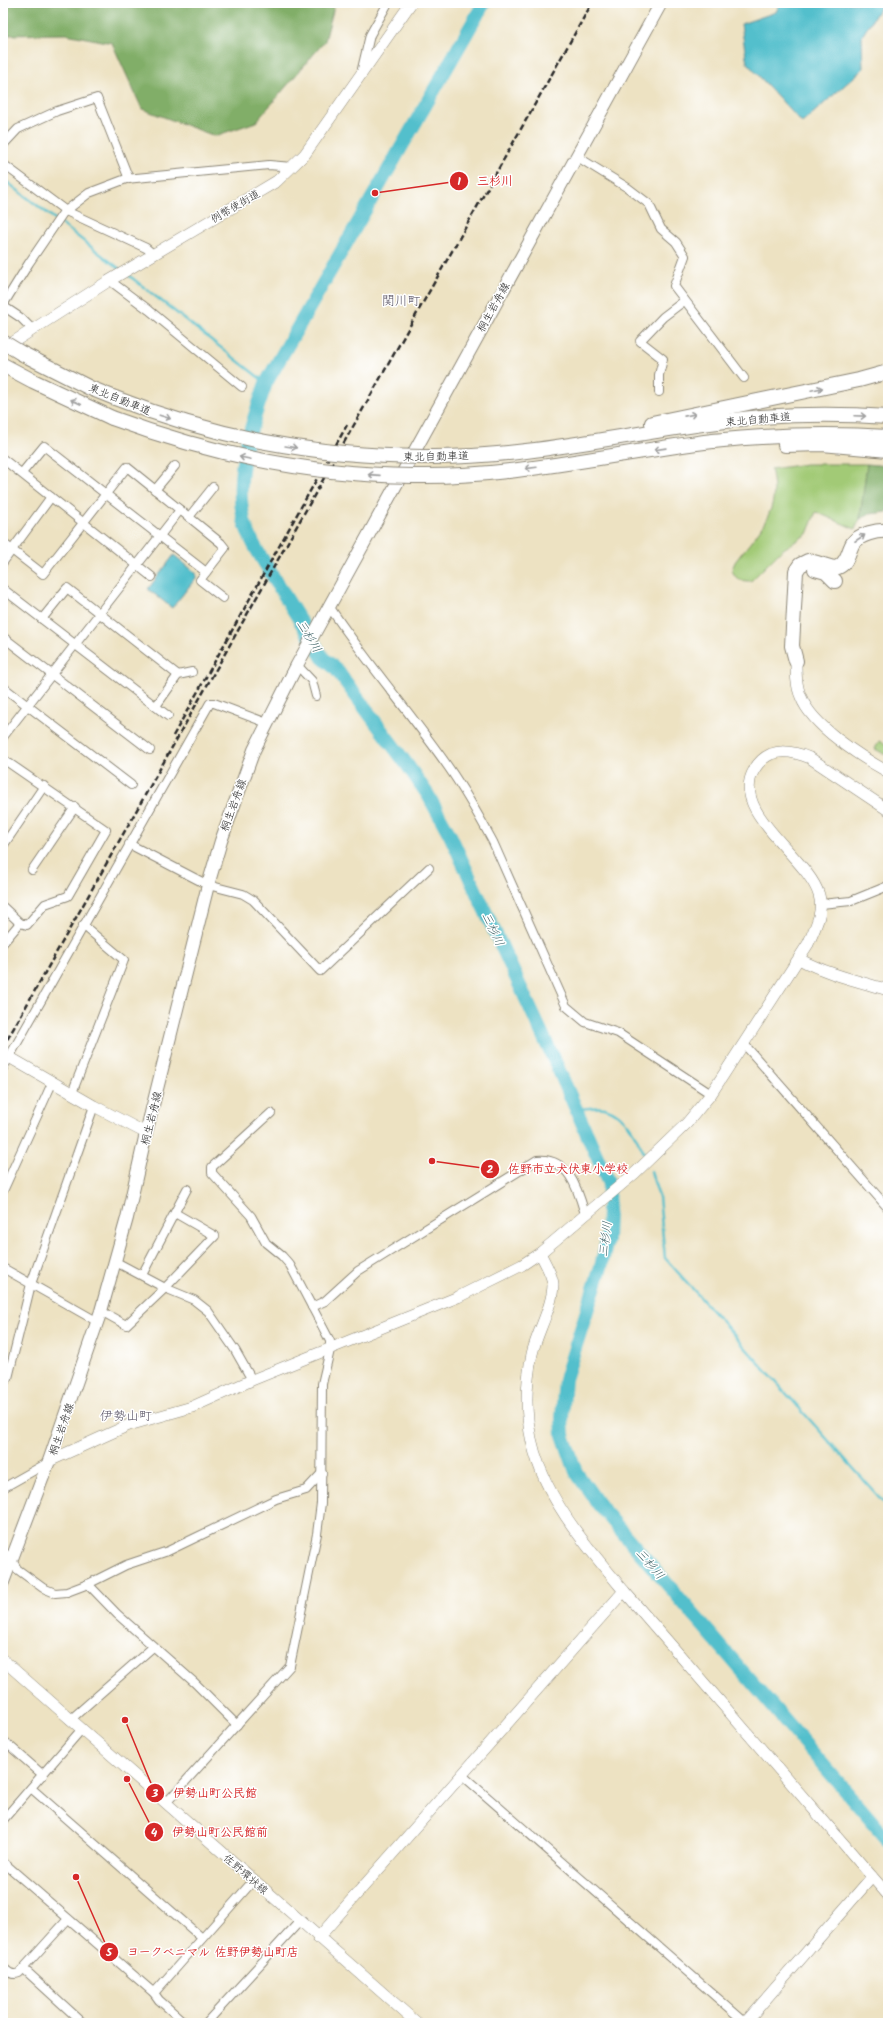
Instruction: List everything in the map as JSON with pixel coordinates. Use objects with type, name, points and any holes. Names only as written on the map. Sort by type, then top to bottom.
[{"type":"highway","name":"東北自動車道","points":[[3,342],[21,353],[90,388],[189,425],[257,441],[341,454],[423,457],[469,456],[557,447],[761,418],[826,415],[888,417]]},
{"type":"highway","name":"東北自動車道","points":[[3,365],[59,394],[112,418],[183,442],[261,462],[339,473],[413,476],[473,474],[512,470],[712,442],[795,435],[888,436]]},
{"type":"highway","points":[[557,447],[623,429],[859,380],[888,372]]},
{"type":"highway","points":[[712,442],[740,447],[822,444],[888,450]]},
{"type":"highway","points":[[796,661],[792,646],[794,592],[796,571],[798,568],[808,561],[834,567],[840,566],[844,562],[853,543],[859,538],[876,531],[888,531]]},
{"type":"highway","points":[[796,661],[801,579],[807,571],[818,569],[826,572],[835,581]]},
{"type":"main road","name":"桐生岩舟線","points":[[3,1582],[7,1556],[50,1461],[100,1316],[116,1262],[146,1133],[208,885],[243,776],[267,723],[299,660],[661,3]]},
{"type":"street","points":[[362,72],[370,34],[388,3]]},
{"type":"street","name":"例幣使街道","points":[[3,349],[132,266],[276,181],[305,154],[411,3]]},
{"type":"street","points":[[3,145],[18,129],[57,111],[97,98],[129,179]]},
{"type":"street","points":[[576,156],[628,188],[652,208],[661,229],[676,242],[685,256],[674,286],[744,378]]},
{"type":"street","points":[[3,164],[65,212],[146,248],[153,254]]},
{"type":"street","points":[[33,330],[21,318],[3,306],[52,229],[65,212],[89,192],[129,179],[270,165],[292,167]]},
{"type":"street","points":[[111,279],[242,387]]},
{"type":"street","points":[[659,392],[659,374],[664,359],[640,341],[663,317],[684,301]]},
{"type":"street","points":[[22,473],[44,446],[159,537],[206,572]]},
{"type":"street","points":[[3,459],[152,576]]},
{"type":"street","points":[[155,490],[175,466]]},
{"type":"street","points":[[3,542],[43,574],[82,522],[127,467],[225,548],[200,580],[223,598]]},
{"type":"street","points":[[189,517],[213,487]]},
{"type":"street","points":[[3,562],[51,497]]},
{"type":"street","points":[[3,737],[180,510]]},
{"type":"street","points":[[42,619],[67,588],[178,675]]},
{"type":"street","points":[[3,590],[168,716]]},
{"type":"street","points":[[328,609],[449,768],[479,815],[493,842],[566,1006],[585,1022],[618,1032],[711,1094]]},
{"type":"street","points":[[3,638],[150,750]]},
{"type":"street","points":[[299,660],[312,681],[316,696]]},
{"type":"street","points":[[796,661],[797,686],[800,696],[815,719],[852,750],[888,772]]},
{"type":"street","points":[[156,706],[178,675],[192,672]]},
{"type":"street","points":[[3,687],[131,785]]},
{"type":"street","points":[[3,1068],[210,703],[214,703],[267,723]]},
{"type":"street","points":[[3,1488],[50,1461],[129,1425],[192,1407],[252,1380],[330,1350],[480,1287],[522,1266],[540,1253],[671,1140],[711,1094],[808,944],[819,918],[821,904],[812,879],[755,809],[748,790],[751,774],[756,766],[762,759],[774,753],[787,752],[800,754],[816,762],[888,810]]},
{"type":"street","points":[[3,759],[75,807],[106,830],[68,896],[45,904],[27,925],[20,923],[3,907]]},
{"type":"street","points":[[3,846],[44,786]]},
{"type":"street","points":[[32,870],[75,807]]},
{"type":"street","points":[[129,844],[208,885],[243,894],[253,900],[320,971],[429,868]]},
{"type":"street","points":[[821,904],[851,901],[888,886]]},
{"type":"street","points":[[3,943],[20,923]]},
{"type":"street","points":[[72,1093],[124,960],[83,925]]},
{"type":"street","points":[[799,959],[814,967],[840,977],[888,990]]},
{"type":"street","points":[[744,1044],[888,1208]]},
{"type":"street","points":[[9,1057],[94,1106],[146,1133]]},
{"type":"street","points":[[3,1191],[53,1081]]},
{"type":"street","points":[[3,1383],[8,1378],[31,1284],[94,1106]]},
{"type":"street","points":[[166,1804],[290,1666],[317,1534],[322,1473],[322,1384],[330,1350],[330,1341],[290,1265],[282,1256],[266,1243],[251,1216],[212,1174],[212,1167],[271,1113]]},
{"type":"street","points":[[312,1307],[325,1301],[358,1271],[537,1160],[546,1159],[556,1163],[570,1175],[576,1185],[585,1214]]},
{"type":"street","points":[[142,1275],[187,1190]]},
{"type":"street","points":[[4,1271],[100,1316],[126,1325],[165,1288],[215,1236],[176,1213]]},
{"type":"street","points":[[540,1253],[551,1275],[553,1284],[551,1297],[532,1352],[527,1385],[527,1416],[542,1473],[566,1518],[624,1591],[888,1895]]},
{"type":"street","points":[[116,1262],[165,1288],[194,1300],[208,1312],[235,1350],[252,1380]]},
{"type":"street","points":[[7,1556],[17,1569],[43,1588],[56,1593],[67,1592],[88,1584],[126,1565],[168,1551],[276,1498],[306,1490],[322,1473]]},
{"type":"street","points":[[88,1584],[153,1647],[195,1683],[237,1726]]},
{"type":"street","points":[[318,1938],[624,1591]]},
{"type":"street","points":[[70,1720],[153,1647]]},
{"type":"street","name":"佐野環状線","points":[[3,1660],[416,2023]]},
{"type":"street","points":[[3,1820],[81,1730]]},
{"type":"street","points":[[3,1740],[43,1775]]},
{"type":"street","points":[[462,1775],[745,2023],[872,1877]]},
{"type":"street","points":[[31,1788],[202,1938]]},
{"type":"street","points":[[3,1862],[154,1993],[159,2000],[185,2023]]},
{"type":"street","points":[[154,1993],[253,1881]]},
{"type":"street","points":[[3,1968],[9,1973],[15,1975],[24,1969],[68,1919]]},
{"type":"street","points":[[206,2023],[300,1921]]},
{"type":"street","points":[[24,1969],[83,2023]]},
{"type":"green space","points":[[3,3],[335,3],[325,41],[256,122],[215,136],[142,109],[112,43],[66,34],[3,35]]},
{"type":"green space","points":[[806,464],[867,464],[860,519],[855,529],[816,512],[807,534],[782,550],[751,581],[744,581],[736,578],[732,569],[735,562],[760,530],[771,509],[774,484],[771,469]]},
{"type":"green space","points":[[867,464],[888,466],[888,512],[870,514],[860,519]]},
{"type":"green space","points":[[888,740],[888,756],[875,749],[879,741],[886,744]]},
{"type":"water","points":[[780,3],[883,3],[862,36],[863,69],[802,123],[747,63],[741,24],[776,12]]},
{"type":"water","points":[[174,555],[196,573],[196,578],[172,608],[148,589]]},
{"type":"waterway","name":"三杉川","points":[[484,3],[266,383],[250,433],[242,468],[241,503],[244,520],[258,551],[323,658],[336,669],[408,766],[428,795],[450,835],[557,1066],[609,1184],[607,1240],[601,1267],[565,1379],[562,1418],[563,1435],[576,1472],[599,1505],[888,1840]]},
{"type":"waterway","points":[[3,179],[121,270]]},
{"type":"waterway","points":[[127,274],[266,383]]},
{"type":"waterway","points":[[577,1109],[602,1107],[613,1111],[630,1127],[645,1155]]},
{"type":"waterway","points":[[651,1172],[659,1197],[665,1258],[888,1507]]},
{"type":"railway","points":[[3,1047],[592,3]]},
{"type":"railway","points":[[173,736],[347,425]]},
{"type":"place","name":"三杉川","points":[[375,193]]},
{"type":"place","name":"佐野市立犬伏東小学校","points":[[432,1161]]},
{"type":"place","name":"伊勢山町公民館","points":[[125,1720]]},
{"type":"place","name":"伊勢山町公民館前","points":[[127,1779]]},
{"type":"place","name":"ヨークベニマル 佐野伊勢山町店","points":[[76,1877]]},
{"type":"district","name":"関川町","points":[[401,300]]},
{"type":"district","name":"伊勢山町","points":[[126,1415]]}]
